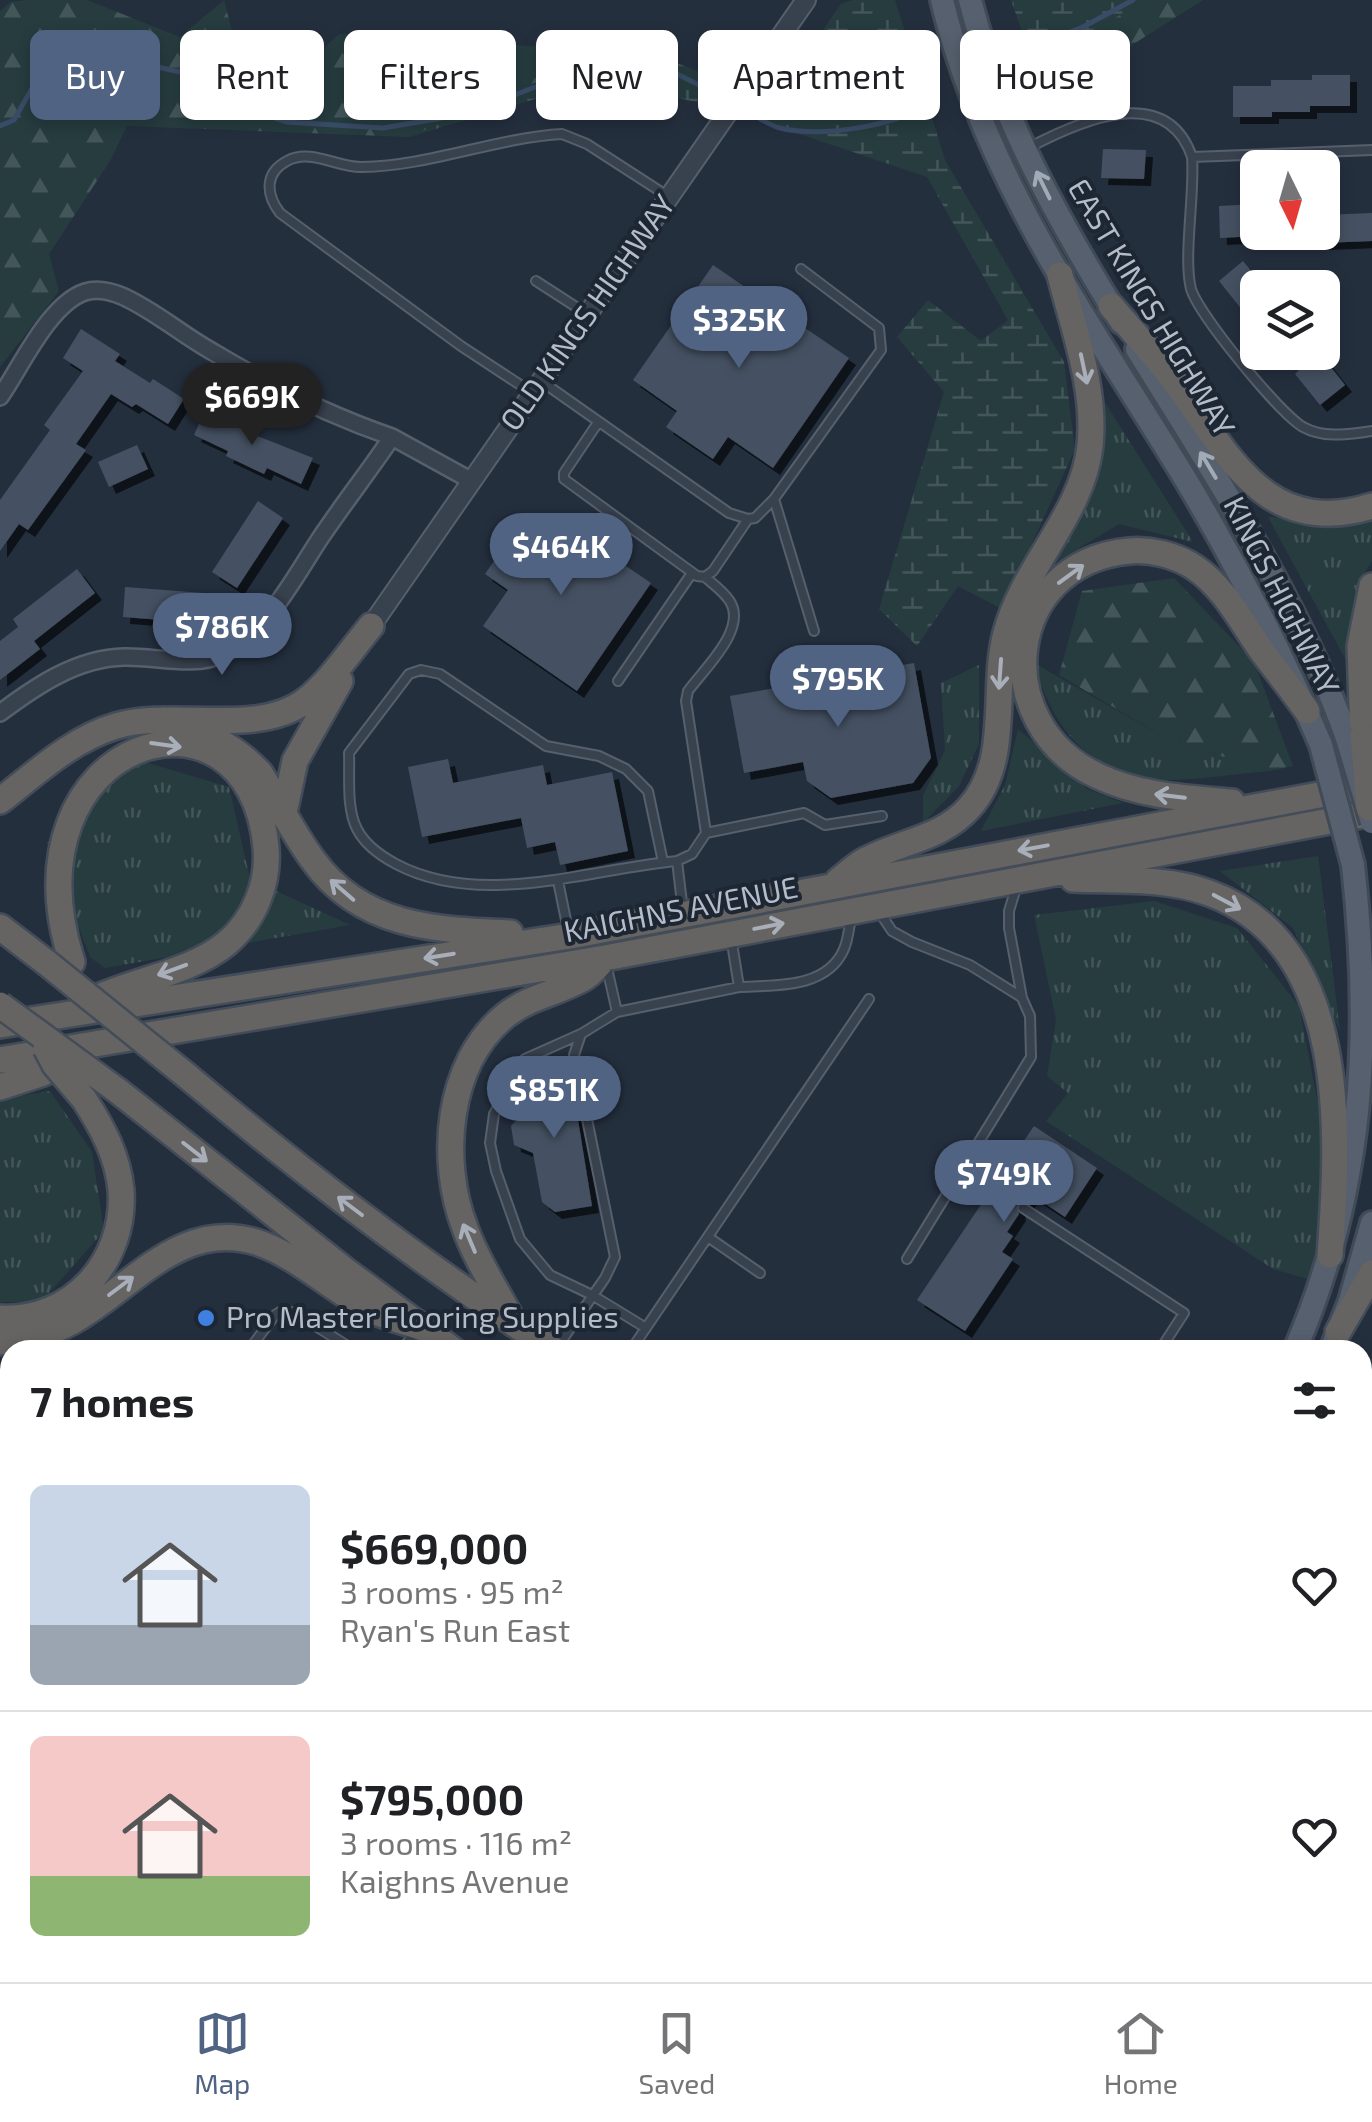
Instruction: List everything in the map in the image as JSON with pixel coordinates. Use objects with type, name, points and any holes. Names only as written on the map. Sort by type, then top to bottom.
[{"type":"highway","points":[[832,885],[867,859],[929,836],[955,820],[976,799],[990,771],[1002,650],[1010,618],[1079,486],[1090,448],[1086,376],[1060,275]]},
{"type":"highway","points":[[1111,306],[1173,379],[1244,475],[1271,499],[1287,507],[1323,514],[1372,506]]},
{"type":"highway","points":[[1267,805],[1138,791],[1079,766],[1042,730],[1027,699],[1022,667],[1032,620],[1058,583],[1081,565],[1124,552],[1168,555],[1193,566],[1226,598],[1307,711]]},
{"type":"highway","points":[[1371,807],[1355,737],[1360,646],[1372,586]]},
{"type":"highway","points":[[0,800],[84,739],[130,722],[258,718],[286,712],[309,698],[371,626]]},
{"type":"highway","points":[[284,813],[291,772],[300,748],[371,626]]},
{"type":"highway","points":[[163,720],[200,731],[232,747],[260,773],[322,872],[348,896],[379,914],[440,930],[570,936]]},
{"type":"highway","points":[[62,1014],[110,991],[195,962],[226,944],[256,905],[266,861],[263,829],[252,801],[222,767],[194,751],[162,743],[115,748],[86,763],[64,784]]},
{"type":"highway","name":"KAIGHNS AVENUE","points":[[0,1025],[570,936],[1267,805],[1371,807]]},
{"type":"highway","name":"KAIGHNS AVENUE","points":[[0,1060],[605,958],[1371,807]]},
{"type":"highway","points":[[37,858],[60,962]]},
{"type":"highway","points":[[1024,878],[1158,882],[1194,888],[1246,912],[1279,943],[1305,986],[1331,1068],[1337,1150],[1330,1254]]},
{"type":"highway","points":[[0,927],[60,962],[113,1016],[318,1182],[539,1340]]},
{"type":"highway","points":[[514,1324],[472,1247],[459,1212],[451,1163],[458,1094],[477,1047],[496,1023],[540,995],[584,979],[605,958]]},
{"type":"highway","points":[[0,1005],[118,1091],[439,1340]]},
{"type":"highway","points":[[1,1336],[70,1300],[94,1279],[110,1252],[121,1207],[118,1174],[108,1140],[38,1035]]},
{"type":"highway","points":[[0,1087],[43,1073],[104,1044]]},
{"type":"highway","points":[[1,1336],[34,1336],[64,1326],[167,1253],[225,1237],[267,1246],[374,1312],[420,1327]]},
{"type":"highway","points":[[1336,1340],[1372,1273]]},
{"type":"main road","name":"KINGS HIGHWAY","points":[[942,0],[968,92],[1013,194],[1244,580],[1307,711],[1321,744],[1354,865],[1367,972],[1368,1051],[1352,1182],[1299,1340]]},
{"type":"main road","name":"EAST KINGS HIGHWAY","points":[[970,0],[1002,97],[1026,149],[1111,306],[1269,568],[1355,737]]},
{"type":"main road","points":[[1335,1340],[1372,1223]]},
{"type":"street","name":"OLD KINGS HIGHWAY","points":[[371,626],[806,0]]},
{"type":"street","points":[[0,398],[55,315],[70,300],[86,292],[104,290],[139,305],[242,368],[392,436],[472,481]]},
{"type":"street","points":[[0,713],[46,681],[95,660],[198,660],[221,655],[240,642],[279,600],[392,436]]},
{"type":"lane","points":[[1026,149],[1084,121],[1117,114],[1161,119],[1182,136],[1192,157],[1190,278],[1196,300],[1271,397],[1302,426],[1330,435],[1372,432]]},
{"type":"lane","points":[[669,196],[587,144],[562,134],[359,168],[302,156],[287,160],[274,172],[268,185],[280,213],[460,346],[537,387],[729,513],[748,520],[774,499],[882,350],[879,328],[801,269]]},
{"type":"lane","points":[[1192,157],[1372,150]]},
{"type":"lane","points":[[536,281],[587,314]]},
{"type":"lane","points":[[598,424],[564,473],[564,479],[692,573],[706,576],[731,602],[734,613],[730,633],[688,690],[686,702],[706,834]]},
{"type":"lane","points":[[774,499],[814,631]]},
{"type":"lane","points":[[706,576],[748,520]]},
{"type":"lane","points":[[618,681],[692,573]]},
{"type":"lane","points":[[663,862],[648,791],[626,768],[599,756],[546,746],[440,674],[420,670],[409,674],[349,753],[352,814],[358,831],[378,855],[413,873],[447,882],[558,881],[676,861],[692,854],[706,834],[804,813],[825,824],[882,816]]},
{"type":"lane","points":[[676,861],[684,914]]},
{"type":"lane","points":[[907,1259],[1032,1056],[1030,1016],[1022,998],[1009,911],[1024,878]]},
{"type":"lane","points":[[558,881],[570,936]]},
{"type":"lane","points":[[646,1328],[592,1295],[550,1276],[520,1239],[490,1143],[494,1114],[524,1059],[581,1034],[616,1012],[739,987],[792,984],[825,974],[844,951],[864,909],[892,931],[970,965],[1022,998]]},
{"type":"lane","points":[[730,934],[739,987]]},
{"type":"lane","points":[[605,958],[616,1012]]},
{"type":"lane","points":[[638,1340],[869,999]]},
{"type":"lane","points":[[561,1340],[615,1256],[574,1055],[581,1034]]},
{"type":"lane","points":[[963,1168],[992,1188]]},
{"type":"lane","points":[[1023,1208],[1184,1313],[1166,1340]]},
{"type":"lane","points":[[708,1237],[760,1273]]},
{"type":"lane","points":[[257,1340],[282,1310],[296,1313],[338,1340]]},
{"type":"lane","points":[[409,1340],[420,1327]]},
{"type":"green space","points":[[87,0],[180,37],[180,120],[324,120],[324,48],[339,34],[344,34],[344,120],[447,120],[410,137],[127,126],[110,161],[49,254],[59,291],[0,367],[0,11],[10,2]]},
{"type":"green space","points":[[224,0],[232,30],[188,30]]},
{"type":"green space","points":[[853,0],[895,0],[904,30],[823,30],[841,4]]},
{"type":"green space","points":[[1011,0],[1147,0],[1093,30],[1021,30]]},
{"type":"green space","points":[[1147,0],[1203,0],[1130,46],[1130,30],[1093,30]]},
{"type":"green space","points":[[516,45],[536,46],[536,83],[516,88]]},
{"type":"green space","points":[[678,63],[698,71],[698,102],[678,98]]},
{"type":"green space","points":[[536,83],[536,99],[516,105],[519,87]]},
{"type":"green space","points":[[447,120],[466,120],[410,137]]},
{"type":"green space","points":[[758,120],[932,120],[945,160],[1064,362],[1075,449],[1002,609],[958,586],[917,646],[879,609],[944,392],[897,337],[928,300],[981,341],[1008,320],[927,177]]},
{"type":"green space","points":[[1104,401],[1193,542],[1119,524],[1041,571],[1099,472]]},
{"type":"green space","points":[[1268,517],[1372,520],[1372,561],[1358,583],[1347,662]]},
{"type":"green space","points":[[1174,578],[1254,662],[1293,766],[1270,771],[1169,740],[1059,675],[1082,591]]},
{"type":"green space","points":[[1034,663],[1169,740],[1270,771],[1165,780],[1108,765],[1090,754],[1062,726]]},
{"type":"green space","points":[[979,665],[979,744],[959,786],[923,823],[923,796],[945,750],[941,683]]},
{"type":"green space","points":[[1018,729],[1087,789],[1123,803],[981,831],[1005,785]]},
{"type":"green space","points":[[131,758],[229,787],[250,879],[350,925],[105,968],[90,957],[47,843]]},
{"type":"green space","points":[[1318,856],[1340,1031],[1293,928],[1220,871]]},
{"type":"green space","points":[[1154,901],[1237,928],[1299,1006],[1329,1160],[1315,1281],[1273,1269],[1046,1121],[1068,1093],[1047,1076],[1056,1019],[1034,915]]},
{"type":"green space","points":[[50,1091],[92,1152],[104,1231],[41,1302],[0,1302],[0,1099]]},
{"type":"building","points":[[1312,75],[1350,75],[1350,106],[1310,106],[1310,112],[1233,117],[1233,86],[1271,86],[1271,80],[1312,80]]},
{"type":"building","points":[[1103,149],[1146,150],[1144,179],[1101,178]]},
{"type":"building","points":[[1240,205],[1240,237],[1220,238],[1219,206]]},
{"type":"building","points":[[1372,213],[1372,241],[1340,242],[1340,214]]},
{"type":"building","points":[[1243,261],[1250,270],[1240,270],[1240,307],[1219,281]]},
{"type":"building","points":[[713,265],[849,358],[773,468],[728,437],[713,459],[666,427],[677,411],[633,380]]},
{"type":"building","points":[[81,329],[120,354],[115,361],[184,399],[168,424],[111,394],[76,444],[86,450],[28,530],[19,524],[0,551],[0,500],[50,430],[44,425],[83,371],[63,358]]},
{"type":"building","points":[[1299,370],[1333,370],[1345,385],[1320,405],[1295,374]]},
{"type":"building","points":[[206,408],[242,424],[242,430],[313,458],[301,484],[267,468],[264,474],[194,435]]},
{"type":"building","points":[[137,445],[148,469],[109,487],[98,462]]},
{"type":"building","points":[[258,501],[283,518],[237,588],[212,572]]},
{"type":"building","points":[[526,515],[546,529],[554,517],[651,583],[577,691],[483,626],[508,590],[485,574]]},
{"type":"building","points":[[77,569],[95,593],[34,641],[40,649],[0,680],[0,641],[18,627],[13,619]]},
{"type":"building","points":[[125,587],[204,593],[201,623],[123,617]]},
{"type":"building","points":[[914,663],[931,758],[913,783],[831,798],[807,781],[803,762],[744,773],[730,696]]},
{"type":"building","points":[[448,759],[453,783],[543,765],[547,785],[612,772],[628,851],[560,865],[555,842],[527,848],[521,818],[422,837],[408,767]]},
{"type":"building","points":[[552,1068],[572,1083],[592,1206],[555,1212],[542,1202],[533,1153],[514,1145],[511,1126],[528,1108],[523,1091],[535,1072]]},
{"type":"building","points":[[1034,1126],[1097,1168],[1065,1217],[1032,1195],[1027,1202],[1017,1203],[1019,1214],[1007,1232],[1013,1236],[1002,1252],[1013,1259],[965,1331],[917,1300],[988,1194],[999,1191],[996,1182]]},
{"type":"waterway","points":[[1075,30],[1133,0]]},
{"type":"waterway","points":[[0,126],[14,120],[35,83],[94,61],[131,61],[198,76],[242,107],[286,122],[383,128],[466,114],[553,80],[590,72],[650,67],[671,71],[698,84]]},
{"type":"waterway","points":[[762,120],[774,126],[815,132],[891,120]]},
{"type":"place","name":"Pro Master Flooring Supplies","points":[[206,1318]]}]
